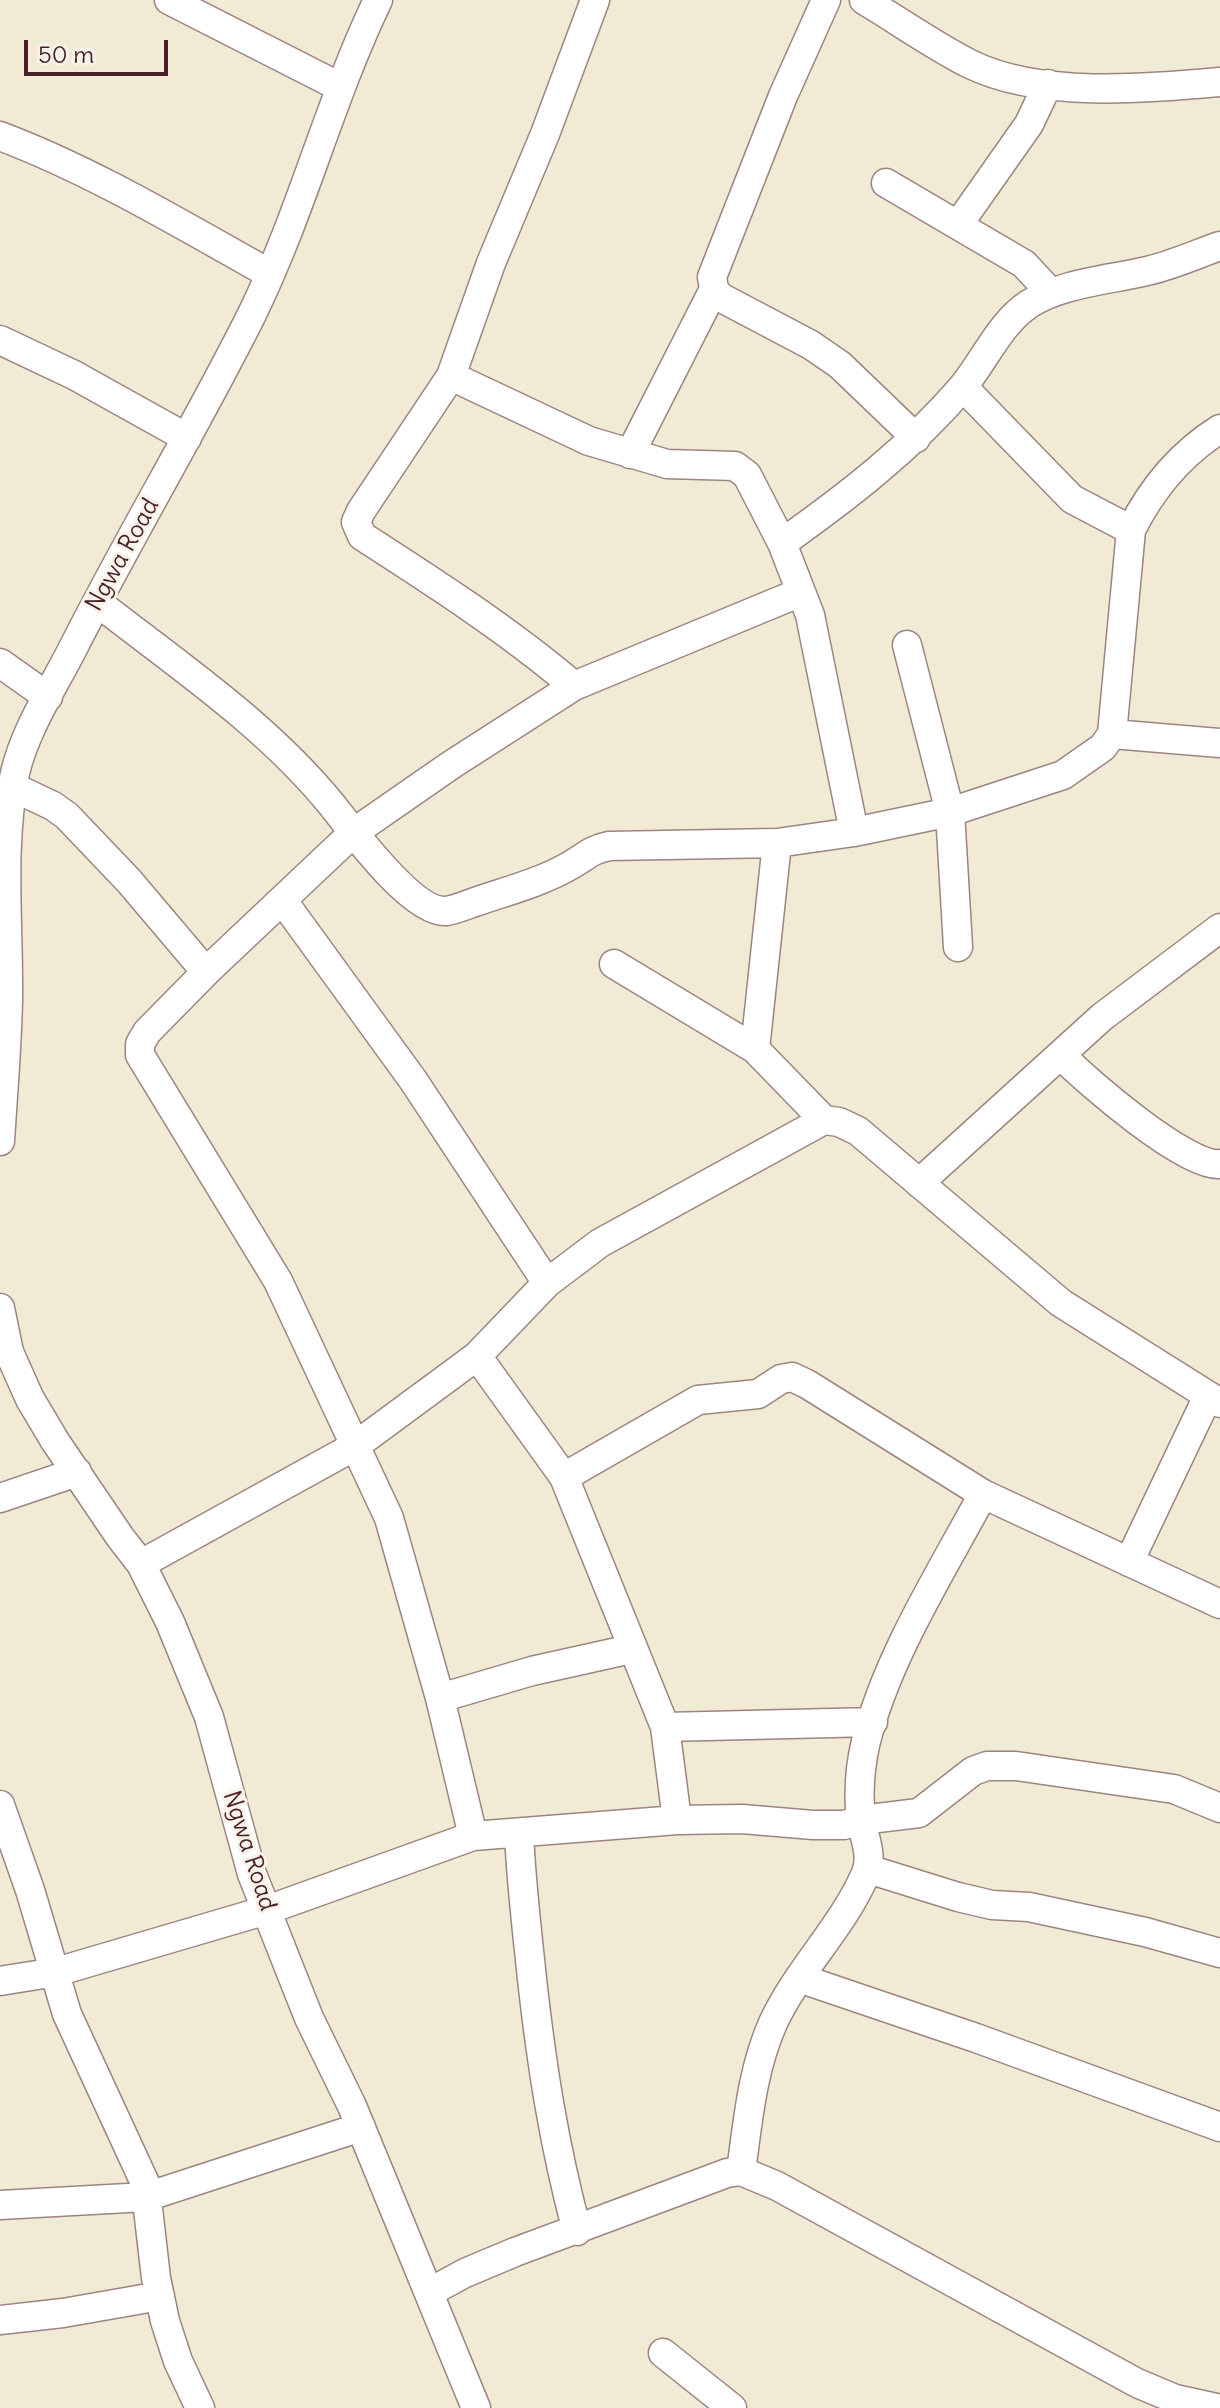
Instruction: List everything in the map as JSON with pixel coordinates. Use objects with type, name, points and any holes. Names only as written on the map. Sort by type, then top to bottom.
[{"type":"street","points":[[169,0],[340,87]]},
{"type":"street","name":"Ngwa Road","points":[[0,1141],[8,998],[5,855],[13,787],[22,752],[97,602],[187,438],[270,274],[340,87],[378,0]]},
{"type":"street","points":[[574,686],[541,658],[454,596],[362,536],[356,522],[451,376],[491,263],[545,134],[595,0]]},
{"type":"street","points":[[826,0],[783,96],[712,277],[714,289],[720,297],[811,345],[840,365],[916,438]]},
{"type":"street","points":[[864,0],[970,64],[999,76],[1082,88],[1167,87],[1220,82]]},
{"type":"street","points":[[958,225],[1029,124],[1048,84]]},
{"type":"street","points":[[0,136],[49,154],[87,173],[270,274]]},
{"type":"street","points":[[886,183],[1024,264],[1051,293]]},
{"type":"street","points":[[782,543],[843,500],[916,438],[963,387],[1011,320],[1028,305],[1051,293],[1154,270],[1220,246]]},
{"type":"street","points":[[630,454],[714,289]]},
{"type":"street","points":[[0,340],[85,381],[187,438]]},
{"type":"street","points":[[451,376],[589,441],[667,464],[735,466],[747,475],[782,543],[810,615],[854,832]]},
{"type":"street","points":[[963,387],[1072,499],[1131,530]]},
{"type":"street","points":[[97,602],[215,694],[274,745],[331,804],[389,873],[425,906],[446,911],[525,885],[572,865],[593,850],[609,846],[777,843],[854,832],[950,812],[1063,775],[1103,747],[1112,734],[1131,530],[1142,509],[1180,458],[1220,429]]},
{"type":"street","points":[[473,1836],[440,1698],[389,1518],[278,1281],[140,1055],[140,1044],[147,1032],[210,968],[353,833],[451,765],[574,686],[801,592]]},
{"type":"street","points":[[907,645],[950,812],[958,947]]},
{"type":"street","points":[[0,663],[48,697]]},
{"type":"street","points":[[1112,734],[1220,743]]},
{"type":"street","points":[[13,787],[67,816],[129,881],[201,966],[210,968]]},
{"type":"street","points":[[755,1049],[777,843]]},
{"type":"street","points":[[283,901],[413,1080],[547,1283]]},
{"type":"street","points":[[919,1183],[1102,1017],[1220,928]]},
{"type":"street","points":[[614,964],[755,1049],[824,1120]]},
{"type":"street","points":[[1062,1056],[1103,1094],[1192,1158],[1220,1164]]},
{"type":"street","points":[[141,1564],[355,1446],[477,1356],[547,1283],[600,1243],[824,1120],[839,1122],[858,1131],[1061,1303],[1214,1399],[1129,1562]]},
{"type":"street","name":"Ngwa Road","points":[[0,1308],[9,1352],[19,1378],[77,1472],[141,1564],[170,1622],[209,1717],[252,1874],[309,2018],[361,2127],[476,2408]]},
{"type":"street","points":[[477,1356],[564,1477],[665,1727],[677,1820]]},
{"type":"street","points":[[564,1477],[698,1400],[758,1394],[781,1379],[792,1377],[983,1494],[1220,1604]]},
{"type":"street","points":[[0,1498],[77,1472]]},
{"type":"street","points":[[741,2171],[751,2093],[774,2022],[868,1869],[869,1856],[861,1820],[860,1776],[884,1687],[983,1494]]},
{"type":"street","points":[[440,1698],[532,1671],[631,1649]]},
{"type":"street","points":[[665,1727],[873,1722]]},
{"type":"street","points":[[0,1981],[56,1972],[267,1910],[473,1836],[677,1820],[742,1819],[844,1825],[926,1810],[973,1771],[987,1766],[1016,1766],[1174,1789],[1220,1808]]},
{"type":"street","points":[[2,1818],[56,1972],[67,2014],[145,2183],[165,2321],[178,2361],[200,2408]]},
{"type":"street","points":[[519,1833],[545,2088],[559,2164],[577,2231]]},
{"type":"street","points":[[868,1869],[970,1899],[1058,1913],[1145,1932],[1220,1953]]},
{"type":"street","points":[[799,1978],[976,2038],[1220,2127]]},
{"type":"street","points":[[0,2205],[146,2197],[361,2127]]},
{"type":"street","points":[[430,2292],[477,2268],[727,2173],[741,2171],[777,2186],[1127,2379],[1175,2399],[1216,2408]]},
{"type":"street","points":[[0,2320],[63,2313],[160,2296]]},
{"type":"street","points":[[663,2353],[732,2408]]}]
